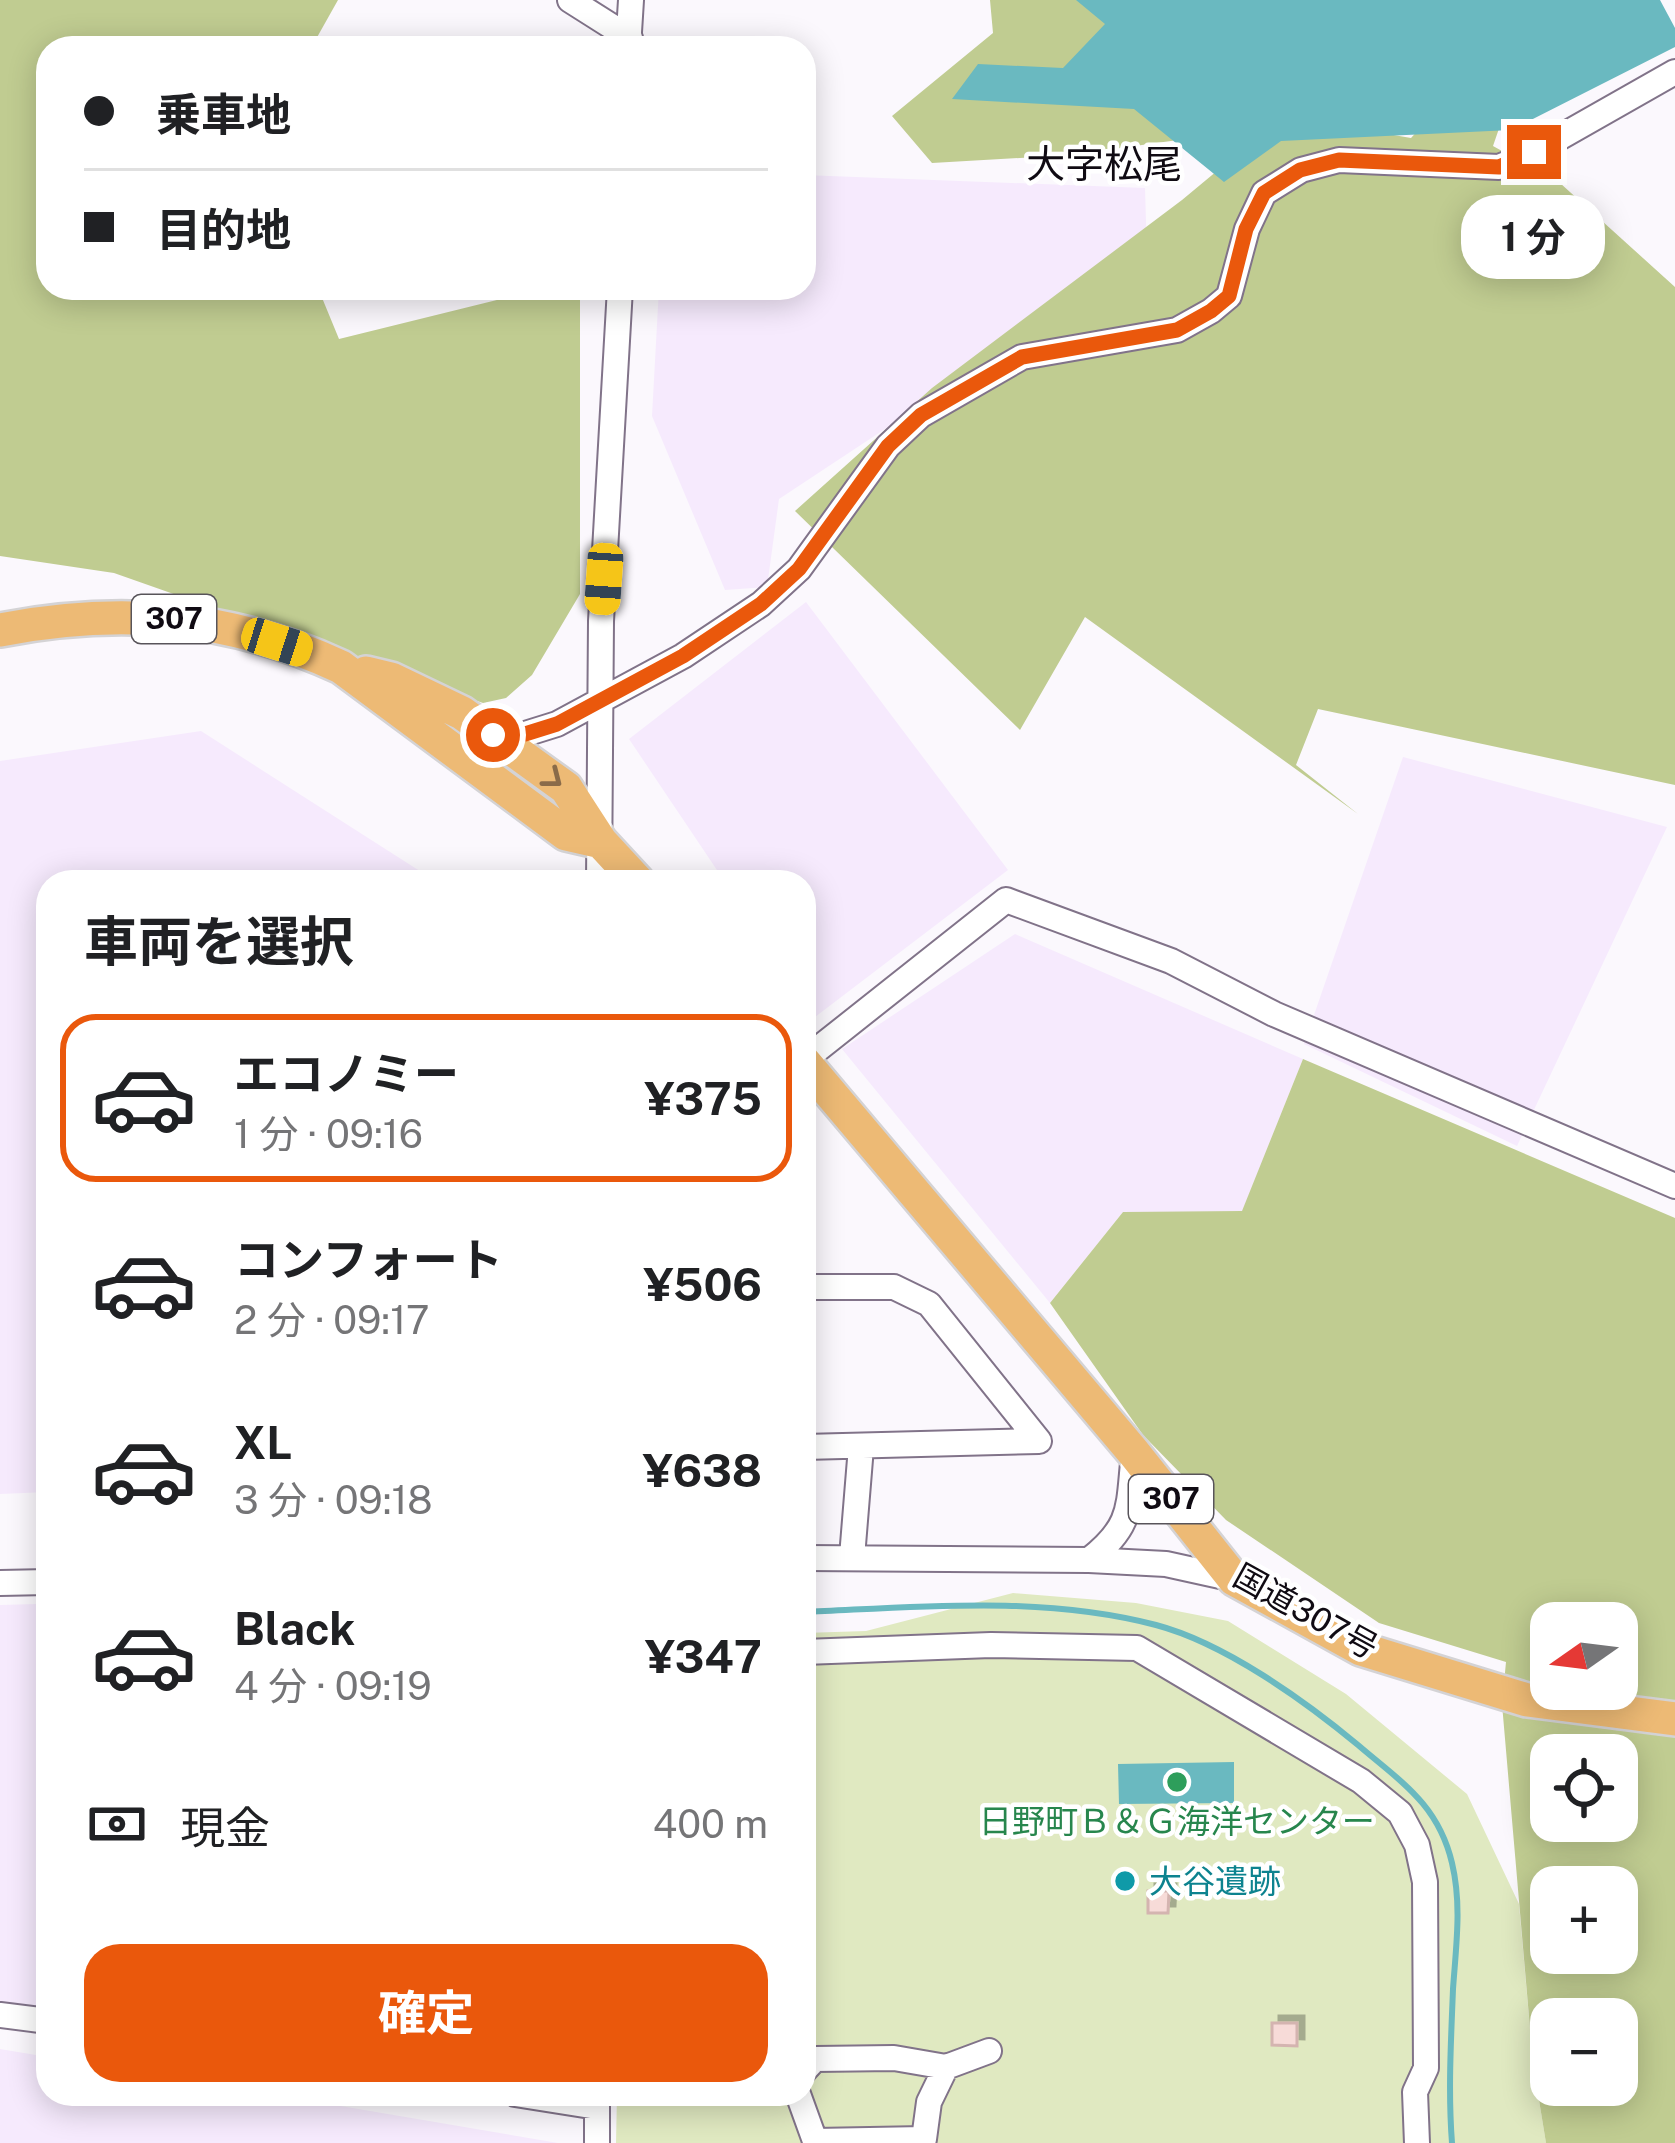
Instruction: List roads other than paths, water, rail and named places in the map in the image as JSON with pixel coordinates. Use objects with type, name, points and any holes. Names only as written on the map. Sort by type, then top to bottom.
[{"type":"highway","name":"307","points":[[0,630],[67,617],[179,619],[246,632],[341,667],[391,679],[462,712],[566,788],[627,870]]},
{"type":"highway","name":"307","points":[[341,667],[566,834],[602,842]]},
{"type":"highway","name":"国道307号","points":[[816,1075],[1234,1579],[1361,1649],[1527,1700],[1675,1719]]},
{"type":"street","points":[[570,0],[619,36]]},
{"type":"street","points":[[629,36],[631,0]]},
{"type":"street","points":[[493,735],[525,734],[557,724],[683,656],[761,604],[799,569],[888,446],[921,415],[1022,357],[1177,330],[1211,311],[1229,296],[1246,229],[1264,193],[1300,170],[1339,160],[1499,167],[1675,72]]},
{"type":"street","points":[[600,870],[600,698],[619,300]]},
{"type":"street","points":[[816,1051],[1006,900],[1171,962],[1274,1014],[1675,1186]]},
{"type":"street","points":[[816,1287],[894,1287],[929,1304],[1039,1441],[816,1447]]},
{"type":"street","points":[[852,1557],[861,1447]]},
{"type":"street","points":[[1089,1560],[1113,1541],[1126,1520],[1134,1453]]},
{"type":"street","points":[[816,1558],[1089,1560],[1166,1564],[1234,1579]]},
{"type":"street","points":[[0,1583],[36,1582]]},
{"type":"street","points":[[816,1652],[1038,1645],[1137,1648],[1361,1781],[1400,1813],[1417,1845],[1425,1882],[1426,2068],[1415,2092],[1417,2143]]},
{"type":"street","points":[[0,2015],[36,2020]]},
{"type":"street","points":[[816,2059],[894,2058],[946,2067],[989,2051]]},
{"type":"street","points":[[802,2106],[815,2141],[924,2139],[929,2102],[946,2067]]},
{"type":"street","points":[[597,2106],[597,2143]]},
{"type":"water","points":[[1076,0],[1660,0],[1675,28],[1675,47],[1511,130],[1281,141],[1224,182],[1134,109],[952,99],[978,64],[1063,68],[1105,24]]},
{"type":"water","points":[[1234,1762],[1234,1803],[1119,1804],[1118,1764]]},
{"type":"waterway","points":[[816,1611],[1025,1606],[1156,1625],[1236,1659],[1358,1745],[1427,1809],[1452,1863],[1458,1910],[1450,2066],[1452,2143]]},
{"type":"place","name":"日野町Ｂ＆Ｇ海洋センター","points":[[1177,1782]]},
{"type":"place","name":"大谷遺跡","points":[[1125,1881]]},
{"type":"district","name":"大字松尾","points":[[1104,164]]}]
